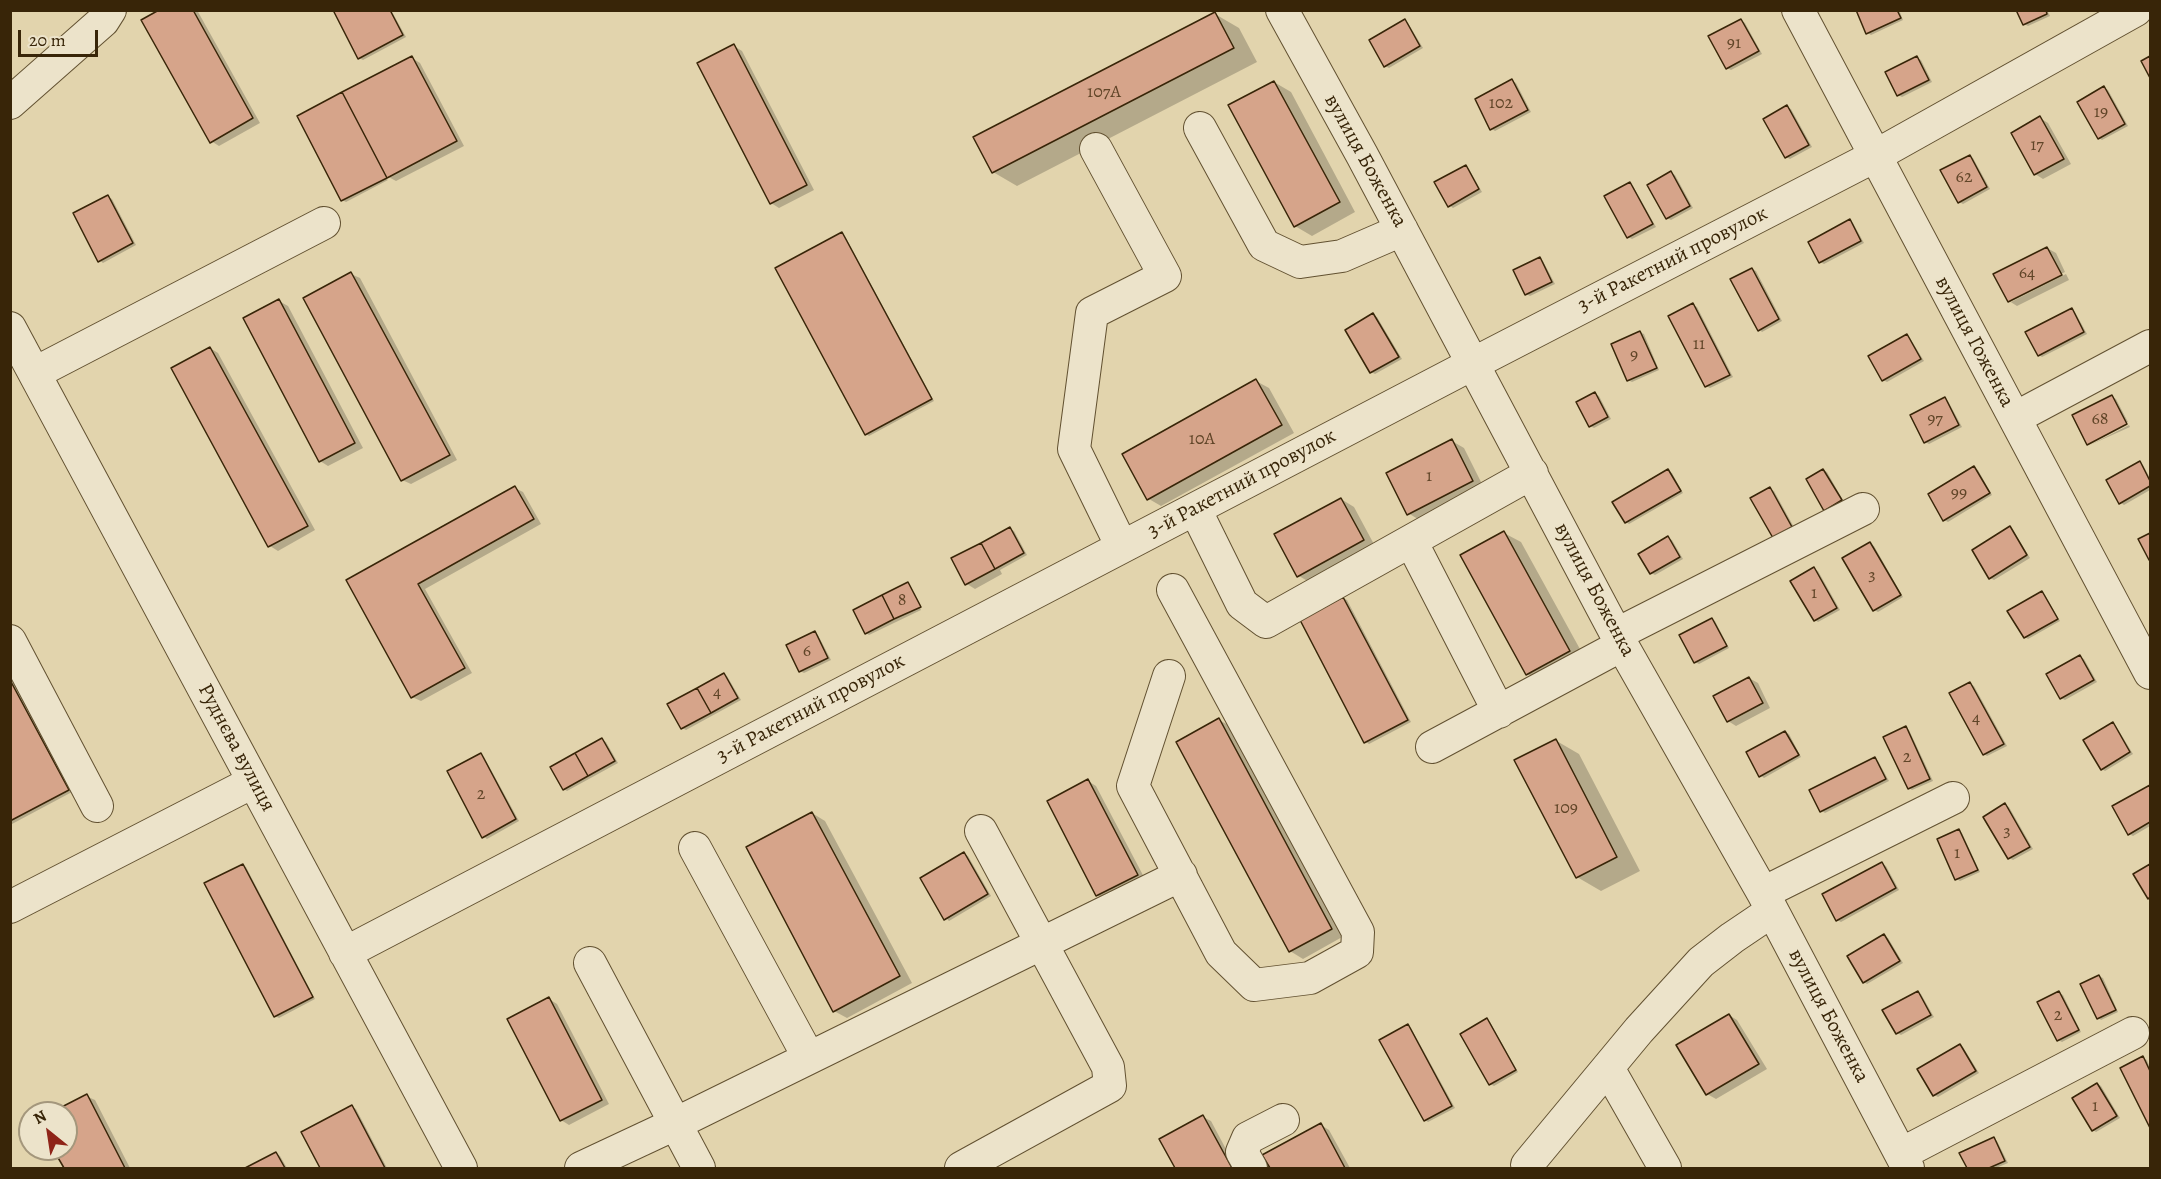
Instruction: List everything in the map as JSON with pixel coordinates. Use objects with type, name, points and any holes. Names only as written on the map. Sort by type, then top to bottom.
[{"type":"street","points":[[10,103],[103,21],[110,10]]},
{"type":"street","name":"вулиця Боженка","points":[[1282,10],[1474,363],[1620,639],[1768,902],[1906,1165]]},
{"type":"street","name":"вулиця Гоженка","points":[[1798,10],[2151,673]]},
{"type":"street","name":"3-й Ракетний провулок","points":[[345,953],[1875,156],[2136,10]]},
{"type":"street","points":[[1200,128],[1264,245],[1300,262],[1342,256],[1402,230]]},
{"type":"street","points":[[1096,149],[1165,276],[1092,313],[1074,449],[1122,547]]},
{"type":"street","points":[[35,373],[324,223]]},
{"type":"street","name":"Руднєва вулиця","points":[[10,328],[461,1168]]},
{"type":"street","points":[[2015,418],[2151,346]]},
{"type":"street","points":[[1195,509],[1242,604],[1266,622],[1532,473]]},
{"type":"street","points":[[1432,747],[1499,712],[1620,639],[1863,509]]},
{"type":"street","points":[[1411,541],[1499,712]]},
{"type":"street","points":[[1169,676],[1133,786],[1221,953],[1254,985],[1310,978],[1357,952],[1358,932],[1173,590]]},
{"type":"street","points":[[10,641],[97,806]]},
{"type":"street","points":[[10,907],[254,782]]},
{"type":"street","points":[[1529,1168],[1527,1165],[1639,1030],[1701,962],[1732,938],[1768,902],[1953,798]]},
{"type":"street","points":[[961,1168],[1110,1086],[1108,1067],[981,831]]},
{"type":"street","points":[[695,848],[809,1058]]},
{"type":"street","points":[[581,1168],[1181,875]]},
{"type":"street","points":[[590,963],[699,1168]]},
{"type":"street","points":[[1906,1165],[2133,1033]]},
{"type":"street","points":[[1608,1068],[1665,1168]]},
{"type":"street","points":[[1251,1168],[1242,1152],[1248,1138],[1283,1120]]},
{"type":"building","points":[[159,10],[193,10],[253,118],[210,143],[141,20]]},
{"type":"building","points":[[333,10],[390,10],[403,35],[358,59]]},
{"type":"building","points":[[1856,10],[1897,10],[1901,18],[1866,34]]},
{"type":"building","points":[[2016,10],[2046,10],[2047,14],[2023,25]]},
{"type":"building","points":[[1215,12],[1234,48],[992,173],[973,137]]},
{"type":"building","points":[[1405,19],[1420,46],[1384,67],[1369,40]]},
{"type":"building","points":[[1741,19],[1759,51],[1726,69],[1708,36]]},
{"type":"building","points":[[734,44],[807,185],[770,204],[697,63]]},
{"type":"building","points":[[412,56],[457,141],[387,178],[342,92]]},
{"type":"building","points":[[1917,56],[1929,80],[1897,96],[1885,72]]},
{"type":"building","points":[[2150,56],[2150,78],[2141,61]]},
{"type":"building","points":[[1512,79],[1528,110],[1490,130],[1475,99]]},
{"type":"building","points":[[1274,81],[1340,202],[1294,227],[1228,105]]},
{"type":"building","points":[[2104,86],[2125,124],[2098,139],[2077,102]]},
{"type":"building","points":[[342,92],[387,178],[341,201],[297,116]]},
{"type":"building","points":[[1787,105],[1809,145],[1785,158],[1763,119]]},
{"type":"building","points":[[2040,116],[2064,159],[2034,175],[2011,133]]},
{"type":"building","points":[[1970,155],[1987,187],[1958,203],[1940,170]]},
{"type":"building","points":[[1466,165],[1479,189],[1448,207],[1434,182]]},
{"type":"building","points":[[1671,171],[1690,206],[1666,219],[1647,185]]},
{"type":"building","points":[[1630,182],[1653,224],[1627,238],[1604,196]]},
{"type":"building","points":[[108,195],[133,243],[98,262],[73,213]]},
{"type":"building","points":[[1850,219],[1861,241],[1819,263],[1808,242]]},
{"type":"building","points":[[842,232],[932,399],[865,435],[775,268]]},
{"type":"building","points":[[2047,247],[2062,275],[2008,302],[1993,274]]},
{"type":"building","points":[[1540,257],[1552,282],[1525,295],[1513,270]]},
{"type":"building","points":[[1752,268],[1779,319],[1758,331],[1730,279]]},
{"type":"building","points":[[351,272],[450,455],[401,481],[303,298]]},
{"type":"building","points":[[279,299],[355,443],[319,462],[243,318]]},
{"type":"building","points":[[1693,303],[1730,375],[1705,387],[1668,316]]},
{"type":"building","points":[[2072,308],[2084,332],[2038,356],[2025,332]]},
{"type":"building","points":[[1373,313],[1399,357],[1370,373],[1345,330]]},
{"type":"building","points":[[1640,331],[1657,368],[1627,381],[1611,344]]},
{"type":"building","points":[[1907,334],[1921,359],[1882,381],[1868,356]]},
{"type":"building","points":[[210,347],[308,526],[268,547],[171,368]]},
{"type":"building","points":[[1256,379],[1282,425],[1147,500],[1122,454]]},
{"type":"building","points":[[1595,392],[1608,417],[1589,427],[1576,402]]},
{"type":"building","points":[[2112,395],[2127,424],[2087,445],[2072,415]]},
{"type":"building","points":[[1945,397],[1959,425],[1924,443],[1910,415]]},
{"type":"building","points":[[1452,439],[1473,481],[1407,515],[1386,473]]},
{"type":"building","points":[[2140,461],[2150,481],[2150,486],[2119,504],[2106,480]]},
{"type":"building","points":[[1974,466],[1990,493],[1943,521],[1928,494]]},
{"type":"building","points":[[1668,469],[1681,491],[1625,523],[1612,502]]},
{"type":"building","points":[[1823,469],[1842,500],[1824,511],[1806,479]]},
{"type":"building","points":[[515,486],[534,519],[418,584],[465,668],[411,698],[346,580]]},
{"type":"building","points":[[1770,487],[1792,527],[1773,538],[1750,498]]},
{"type":"building","points":[[1341,498],[1364,540],[1297,577],[1274,534]]},
{"type":"building","points":[[2010,526],[2027,555],[1989,579],[1972,550]]},
{"type":"building","points":[[1010,527],[1024,553],[995,569],[981,543]]},
{"type":"building","points":[[1504,531],[1570,651],[1526,675],[1460,555]]},
{"type":"building","points":[[2150,533],[2150,559],[2149,560],[2138,539]]},
{"type":"building","points":[[1668,536],[1680,557],[1650,574],[1638,554]]},
{"type":"building","points":[[1870,542],[1901,595],[1873,611],[1842,558]]},
{"type":"building","points":[[981,543],[995,569],[965,585],[951,558]]},
{"type":"building","points":[[1814,567],[1837,608],[1814,621],[1790,581]]},
{"type":"building","points":[[908,582],[921,607],[894,619],[882,595]]},
{"type":"building","points":[[2042,591],[2058,619],[2024,638],[2007,611]]},
{"type":"building","points":[[882,595],[894,619],[865,634],[853,610]]},
{"type":"building","points":[[1343,597],[1408,720],[1364,743],[1300,620]]},
{"type":"building","points":[[1712,618],[1727,646],[1694,663],[1679,635]]},
{"type":"building","points":[[815,631],[828,658],[799,672],[786,645]]},
{"type":"building","points":[[2080,655],[2094,680],[2060,699],[2046,674]]},
{"type":"building","points":[[724,673],[738,698],[711,713],[697,688]]},
{"type":"building","points":[[1749,677],[1763,703],[1727,722],[1713,696]]},
{"type":"building","points":[[10,680],[69,790],[10,821]]},
{"type":"building","points":[[1970,682],[2004,744],[1983,755],[1949,693]]},
{"type":"building","points":[[697,688],[711,713],[681,729],[667,704]]},
{"type":"building","points":[[1219,718],[1332,929],[1289,952],[1176,742]]},
{"type":"building","points":[[2113,722],[2130,752],[2101,770],[2083,740]]},
{"type":"building","points":[[1906,726],[1930,779],[1908,789],[1883,737]]},
{"type":"building","points":[[1785,731],[1799,755],[1759,777],[1746,752]]},
{"type":"building","points":[[602,738],[615,761],[588,776],[575,753]]},
{"type":"building","points":[[1556,739],[1617,857],[1576,878],[1514,760]]},
{"type":"building","points":[[481,753],[516,819],[482,838],[447,771]]},
{"type":"building","points":[[575,753],[588,776],[563,790],[550,767]]},
{"type":"building","points":[[1875,757],[1886,779],[1820,812],[1809,790]]},
{"type":"building","points":[[1088,779],[1138,875],[1096,896],[1047,801]]},
{"type":"building","points":[[2150,785],[2150,822],[2128,835],[2112,806]]},
{"type":"building","points":[[2005,803],[2030,847],[2008,859],[1983,817]]},
{"type":"building","points":[[812,812],[900,976],[833,1012],[746,847]]},
{"type":"building","points":[[1959,829],[1978,870],[1955,880],[1937,839]]},
{"type":"building","points":[[964,852],[988,894],[944,920],[920,878]]},
{"type":"building","points":[[1882,862],[1896,888],[1836,921],[1822,894]]},
{"type":"building","points":[[243,864],[313,997],[274,1017],[204,883]]},
{"type":"building","points":[[2150,864],[2150,897],[2148,899],[2133,874]]},
{"type":"building","points":[[1884,934],[1900,961],[1863,983],[1847,956]]},
{"type":"building","points":[[2099,975],[2116,1010],[2097,1019],[2080,984]]},
{"type":"building","points":[[1918,991],[1931,1015],[1896,1034],[1882,1010]]},
{"type":"building","points":[[2059,991],[2079,1030],[2057,1041],[2037,1002]]},
{"type":"building","points":[[549,997],[602,1100],[560,1121],[507,1019]]},
{"type":"building","points":[[1729,1014],[1759,1064],[1706,1095],[1676,1045]]},
{"type":"building","points":[[1487,1018],[1516,1070],[1489,1085],[1460,1034]]},
{"type":"building","points":[[1408,1024],[1452,1106],[1424,1121],[1379,1040]]},
{"type":"building","points":[[1960,1044],[1976,1071],[1933,1096],[1917,1069]]},
{"type":"building","points":[[2143,1056],[2150,1071],[2150,1128],[2120,1068]]},
{"type":"building","points":[[2097,1083],[2117,1116],[2092,1131],[2072,1098]]},
{"type":"building","points":[[87,1094],[125,1168],[64,1168],[60,1161],[78,1161],[78,1101],[73,1101]]},
{"type":"building","points":[[352,1105],[385,1168],[320,1168],[301,1132]]},
{"type":"building","points":[[1203,1115],[1232,1168],[1175,1168],[1159,1139]]},
{"type":"building","points":[[1321,1123],[1345,1168],[1270,1168],[1262,1155]]},
{"type":"building","points":[[1994,1137],[2005,1161],[1989,1168],[1967,1168],[1959,1153]]},
{"type":"building","points":[[276,1152],[285,1168],[245,1168]]}]
